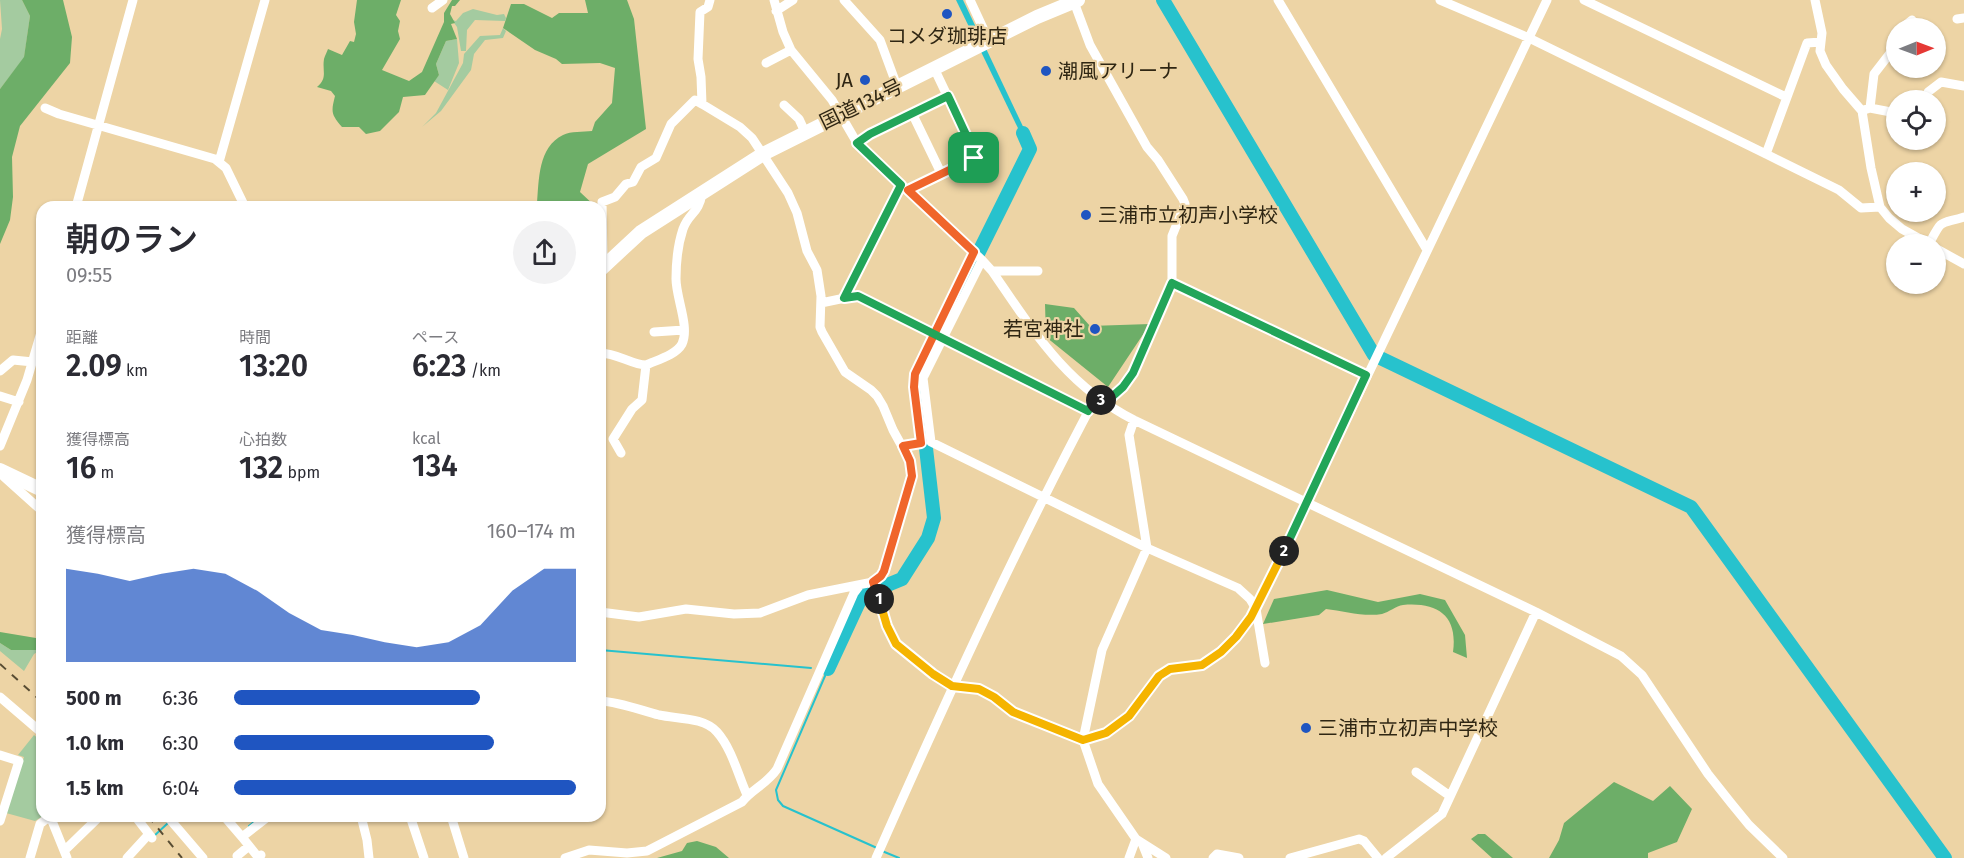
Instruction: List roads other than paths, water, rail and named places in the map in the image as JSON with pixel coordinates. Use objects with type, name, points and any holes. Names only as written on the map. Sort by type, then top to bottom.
[{"type":"highway","name":"国道134号","points":[[606,264],[641,232],[763,154],[989,41],[1076,1]]},
{"type":"highway","name":"国道134号","points":[[606,274],[654,224]]},
{"type":"highway","points":[[0,472],[36,487]]},
{"type":"street","points":[[78,201],[133,0]]},
{"type":"street","points":[[219,162],[265,0]]},
{"type":"street","points":[[432,8],[443,0]]},
{"type":"street","points":[[702,104],[698,59],[700,12],[708,7],[710,0]]},
{"type":"street","points":[[774,0],[791,50],[832,100],[857,143],[978,256],[992,271],[1046,349],[1096,397],[1134,420],[1611,649],[1632,664],[1655,693],[1708,774],[1749,825],[1784,858]]},
{"type":"street","points":[[776,11],[793,0]]},
{"type":"street","points":[[844,0],[880,40],[897,86]]},
{"type":"street","points":[[970,0],[989,41]]},
{"type":"street","points":[[1278,0],[1427,250]]},
{"type":"street","points":[[1440,0],[1529,38],[1766,154],[1839,190],[1862,208],[1880,207]]},
{"type":"street","points":[[873,582],[887,626],[896,644],[933,674],[952,686],[979,689],[1013,712],[1083,740],[1106,733],[1129,716],[1159,676],[1170,669],[1194,667],[1208,662],[1236,637],[1256,609],[1547,0]]},
{"type":"street","points":[[1584,0],[1786,97]]},
{"type":"street","points":[[1815,0],[1820,19],[1820,51],[1826,65],[1843,89],[1866,110],[1886,112]]},
{"type":"street","points":[[1076,1],[1090,45],[1147,147],[1184,199],[1183,210],[1176,221],[1172,236],[1172,283],[1133,373],[1123,387],[1105,403]]},
{"type":"street","points":[[1766,154],[1807,43],[1821,42]]},
{"type":"street","points":[[766,63],[791,50]]},
{"type":"street","points":[[1886,58],[1874,74],[1866,110],[1870,168],[1880,207],[1889,218],[1911,234]]},
{"type":"street","points":[[844,298],[905,188],[974,158],[975,154],[934,68]]},
{"type":"street","points":[[1931,90],[1941,82],[1964,86]]},
{"type":"street","points":[[857,143],[948,96]]},
{"type":"street","points":[[605,201],[615,197],[626,184],[633,182],[641,167],[656,158],[670,124],[695,100],[740,127],[752,138],[793,204],[807,252],[817,270],[820,327],[845,372],[878,396],[910,461],[912,476],[884,571],[873,582],[808,595],[760,613],[734,614],[686,609],[639,617],[606,613]]},
{"type":"street","points":[[784,105],[799,119],[805,132]]},
{"type":"street","points":[[45,108],[219,162],[233,180],[242,201]]},
{"type":"street","points":[[912,113],[941,173]]},
{"type":"street","points":[[606,354],[646,365],[677,350],[682,343],[684,330],[676,281],[679,250],[683,228],[698,209],[702,192]]},
{"type":"street","points":[[1934,234],[1945,220],[1964,217]]},
{"type":"street","points":[[1946,254],[1964,264]]},
{"type":"street","points":[[926,443],[922,382],[938,336],[978,256]]},
{"type":"street","points":[[992,271],[1038,271]]},
{"type":"street","points":[[1172,283],[1366,375]]},
{"type":"street","points":[[820,303],[858,296],[1088,411]]},
{"type":"street","points":[[654,332],[684,330]]},
{"type":"street","points":[[0,446],[19,402],[36,351]]},
{"type":"street","points":[[0,371],[13,360],[33,362]]},
{"type":"street","points":[[621,453],[613,439],[632,409],[642,400],[646,365]]},
{"type":"street","points":[[0,396],[19,402]]},
{"type":"street","points":[[878,852],[952,686],[1044,497],[1096,397]]},
{"type":"street","points":[[1134,420],[1129,435],[1147,548],[1102,650],[1083,740],[1098,784],[1139,841],[1148,858]]},
{"type":"street","points":[[903,446],[926,443],[1044,497],[1147,548],[1238,588],[1250,599],[1256,609],[1265,663]]},
{"type":"street","points":[[0,472],[36,505]]},
{"type":"street","points":[[565,858],[589,850],[638,855],[742,802],[747,795],[771,778],[854,593],[861,585]]},
{"type":"street","points":[[1386,858],[1442,813],[1536,612]]},
{"type":"street","points":[[0,697],[36,728]]},
{"type":"street","points":[[606,701],[709,726],[715,730],[727,748],[747,795]]},
{"type":"street","points":[[0,755],[19,761],[0,821]]},
{"type":"street","points":[[1416,772],[1450,796]]},
{"type":"street","points":[[30,858],[42,822]]},
{"type":"street","points":[[53,822],[66,854],[95,822]]},
{"type":"street","points":[[129,857],[150,836],[140,822]]},
{"type":"street","points":[[172,822],[203,858]]},
{"type":"street","points":[[229,822],[258,857],[261,855]]},
{"type":"street","points":[[242,837],[261,822]]},
{"type":"street","points":[[362,822],[369,858]]},
{"type":"street","points":[[412,822],[423,858]]},
{"type":"street","points":[[453,822],[464,858]]},
{"type":"street","points":[[1290,858],[1359,839],[1364,841],[1378,858]]},
{"type":"street","points":[[1129,858],[1139,841]]},
{"type":"street","points":[[1139,841],[1166,858]]},
{"type":"street","points":[[237,856],[249,846]]},
{"type":"street","points":[[1213,858],[1218,854],[1239,858]]},
{"type":"water","points":[[956,0],[963,0],[1028,137],[1031,149],[1029,151]]},
{"type":"waterway","points":[[1163,0],[1374,355],[1691,507],[1945,858]]},
{"type":"waterway","points":[[957,296],[1030,149],[1023,133]]},
{"type":"waterway","points":[[880,588],[902,579],[928,538],[934,518],[920,396]]},
{"type":"waterway","points":[[828,669],[860,600],[867,592]]},
{"type":"waterway","points":[[606,651],[811,668]]},
{"type":"waterway","points":[[826,669],[828,669],[776,790],[778,800],[783,806],[877,848]]},
{"type":"waterway","points":[[249,826],[254,822]]},
{"type":"waterway","points":[[154,836],[168,823]]},
{"type":"waterway","points":[[882,851],[899,858]]},
{"type":"railway","points":[[0,664],[36,697]]},
{"type":"railway","points":[[153,822],[182,858]]},
{"type":"place","name":"コメダ珈琲店","points":[[947,14]]},
{"type":"place","name":"潮風アリーナ","points":[[1046,71]]},
{"type":"place","name":"JA","points":[[865,80]]},
{"type":"place","name":"三浦市立初声小学校","points":[[1086,215]]},
{"type":"place","name":"若宮神社","points":[[1095,329]]},
{"type":"place","name":"三浦市立初声中学校","points":[[1306,728]]}]
